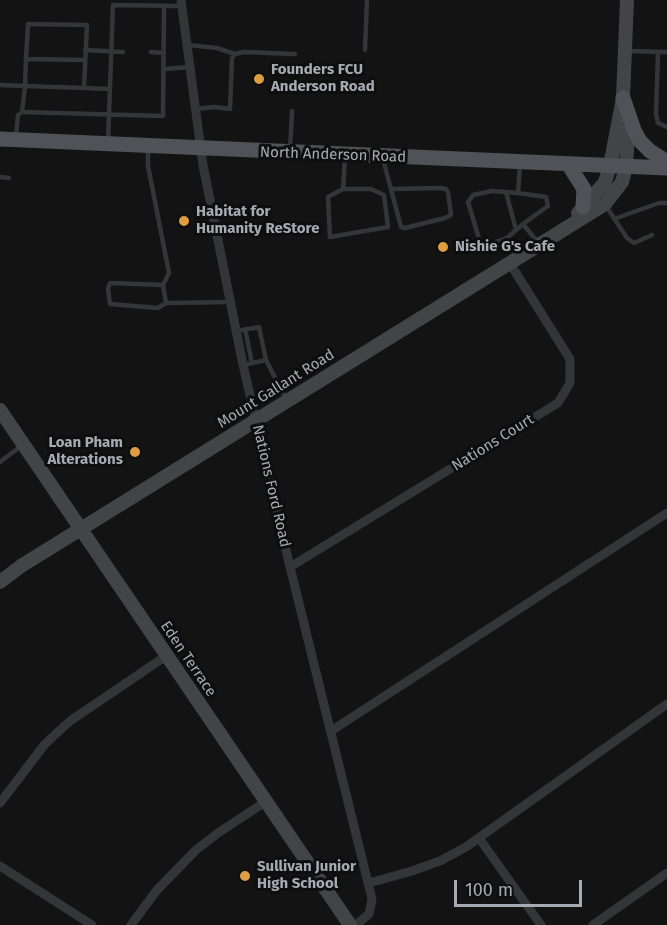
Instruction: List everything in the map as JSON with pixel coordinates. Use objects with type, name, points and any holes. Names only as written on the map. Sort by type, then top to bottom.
[{"type":"main road","points":[[623,98],[640,141],[667,162]]},
{"type":"main road","name":"North Anderson Road","points":[[0,140],[667,168]]},
{"type":"main road","points":[[568,164],[584,189],[583,207]]},
{"type":"street","name":"Mount Gallant Road","points":[[570,224],[605,182],[610,166],[623,98],[627,0]]},
{"type":"street","name":"Nations Ford Road","points":[[182,3],[201,149],[230,302],[241,330],[248,364],[255,421],[369,883],[372,899],[369,915],[356,925]]},
{"type":"street","name":"Mount Gallant Road","points":[[0,582],[21,566],[605,204],[622,182],[626,167],[628,132],[623,98]]},
{"type":"street","name":"Nations Court","points":[[290,567],[558,403],[570,383],[570,359],[509,262]]},
{"type":"street","name":"Eden Terrace","points":[[0,410],[350,925]]},
{"type":"street","points":[[331,731],[667,513]]},
{"type":"street","points":[[0,802],[45,744],[70,721],[166,656]]},
{"type":"street","points":[[369,883],[440,861],[478,838],[667,704]]},
{"type":"street","points":[[131,925],[157,890],[196,850],[265,802]]},
{"type":"street","points":[[478,838],[541,925]]},
{"type":"street","points":[[0,866],[92,925]]},
{"type":"street","points":[[594,925],[667,873]]},
{"type":"lane","points":[[365,50],[367,0]]},
{"type":"lane","points":[[108,145],[112,5],[164,7],[182,3]]},
{"type":"lane","points":[[22,112],[163,116],[164,7]]},
{"type":"lane","points":[[16,140],[18,115],[22,112],[25,86],[28,24],[87,25],[84,88]]},
{"type":"lane","points":[[188,45],[217,48],[235,54],[244,52],[295,54]]},
{"type":"lane","points":[[85,50],[123,52]]},
{"type":"lane","points":[[626,51],[667,52]]},
{"type":"lane","points":[[151,52],[164,53]]},
{"type":"lane","points":[[658,53],[660,71],[658,123],[667,127]]},
{"type":"lane","points":[[196,109],[215,107],[230,109],[231,58],[235,54]]},
{"type":"lane","points":[[26,59],[85,60]]},
{"type":"lane","points":[[165,69],[190,67]]},
{"type":"lane","points":[[0,85],[109,89]]},
{"type":"lane","points":[[290,153],[292,111]]},
{"type":"lane","points":[[148,147],[148,166],[169,273],[163,285],[166,303]]},
{"type":"lane","points":[[343,189],[345,155]]},
{"type":"lane","points":[[382,157],[391,191],[401,227],[405,228],[451,215],[446,189],[391,191],[384,195]]},
{"type":"lane","points":[[518,193],[520,162]]},
{"type":"lane","points":[[0,177],[9,178]]},
{"type":"lane","points":[[343,189],[370,189],[384,195],[388,227],[330,237],[328,197],[343,189]]},
{"type":"lane","points":[[492,191],[506,192],[546,197],[548,206],[507,238],[487,245],[480,242],[468,202],[473,195],[492,191]]},
{"type":"lane","points":[[506,192],[516,230]]},
{"type":"lane","points":[[614,219],[659,203],[667,203]]},
{"type":"lane","points":[[605,204],[627,238],[634,243],[652,235]]},
{"type":"lane","points":[[523,224],[539,244]]},
{"type":"lane","points":[[163,285],[110,283],[108,288],[110,304],[158,308],[166,303],[230,302]]},
{"type":"lane","points":[[241,330],[259,327],[266,360],[287,401]]},
{"type":"lane","points":[[248,364],[266,360]]},
{"type":"lane","points":[[0,462],[23,444]]},
{"type":"place","name":"Founders FCU Anderson Road","points":[[259,79]]},
{"type":"place","name":"Habitat for Humanity ReStore","points":[[184,221]]},
{"type":"place","name":"Nishie G's Cafe","points":[[443,247]]},
{"type":"place","name":"Loan Pham Alterations","points":[[135,452]]},
{"type":"place","name":"Sullivan Junior High School","points":[[245,876]]}]
